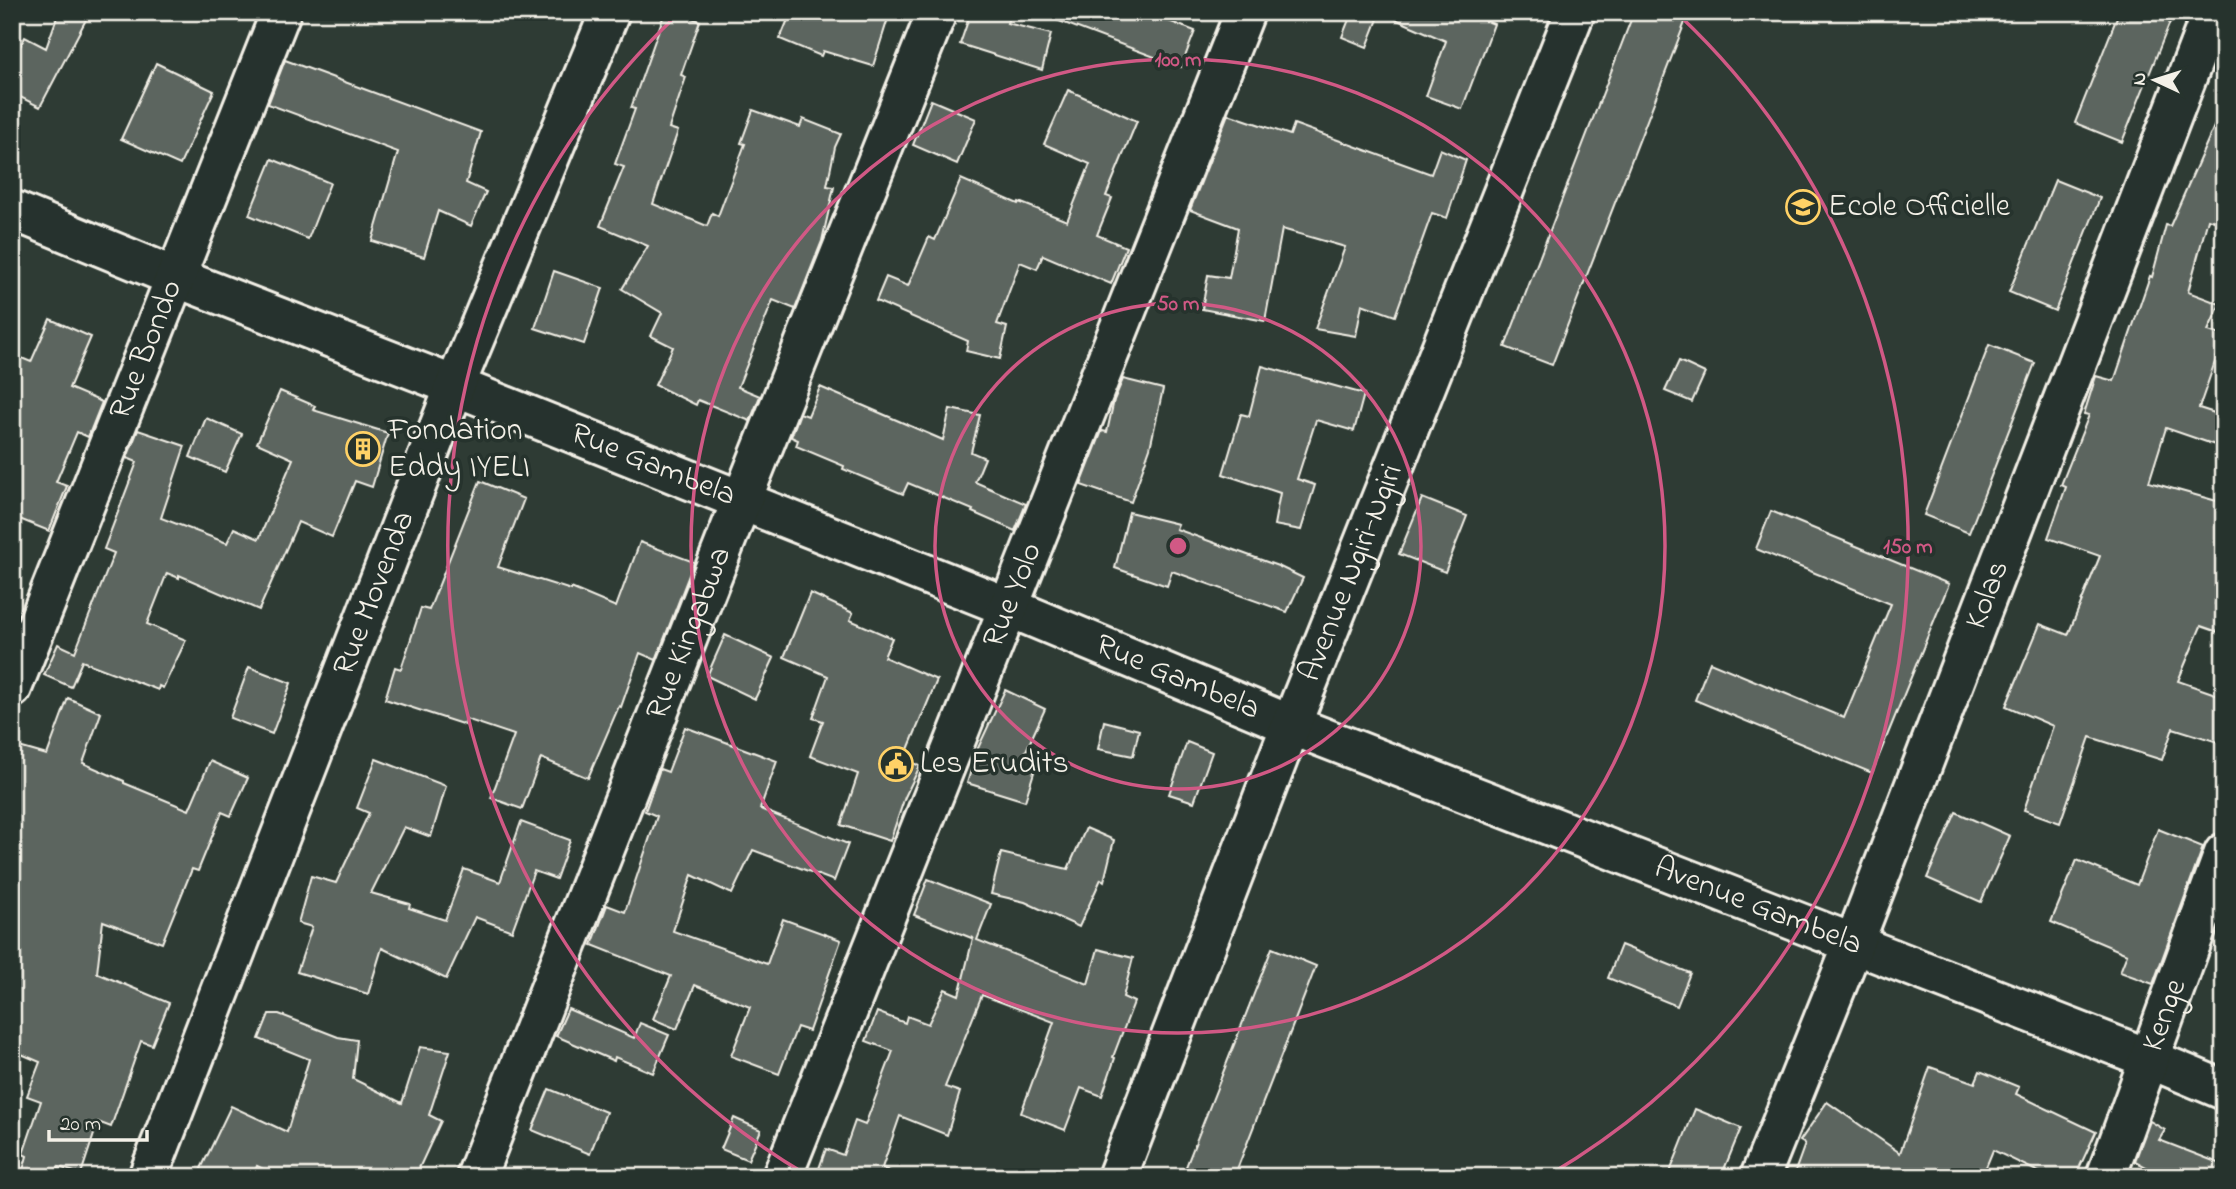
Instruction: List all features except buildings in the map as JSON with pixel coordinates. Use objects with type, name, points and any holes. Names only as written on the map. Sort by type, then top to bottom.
[{"type":"street","name":"Rue Bondo","points":[[12,688],[281,12]]},
{"type":"street","name":"Rue Movenda","points":[[149,1177],[455,386],[610,12]]},
{"type":"street","name":"Rue Kingabwa","points":[[476,1177],[937,12]]},
{"type":"street","name":"Rue Yolo","points":[[782,1177],[1245,12]]},
{"type":"street","name":"Avenue Ngiri-Ngiri","points":[[1117,1177],[1291,725],[1575,12]]},
{"type":"street","name":"Kolas","points":[[1760,1177],[1854,943],[2212,12]]},
{"type":"street","name":"Rue Gambela","points":[[12,211],[1008,607],[1291,725]]},
{"type":"street","name":"Avenue Gambela","points":[[1291,725],[2224,1090]]},
{"type":"street","name":"Kenge","points":[[2106,1177],[2224,853]]},
{"type":"place","name":"Ecole Officielle","points":[[1803,207]]},
{"type":"place","name":"Fondation Eddy IYELI","points":[[363,449]]},
{"type":"place","name":"Les Erudits","points":[[896,764]]}]
